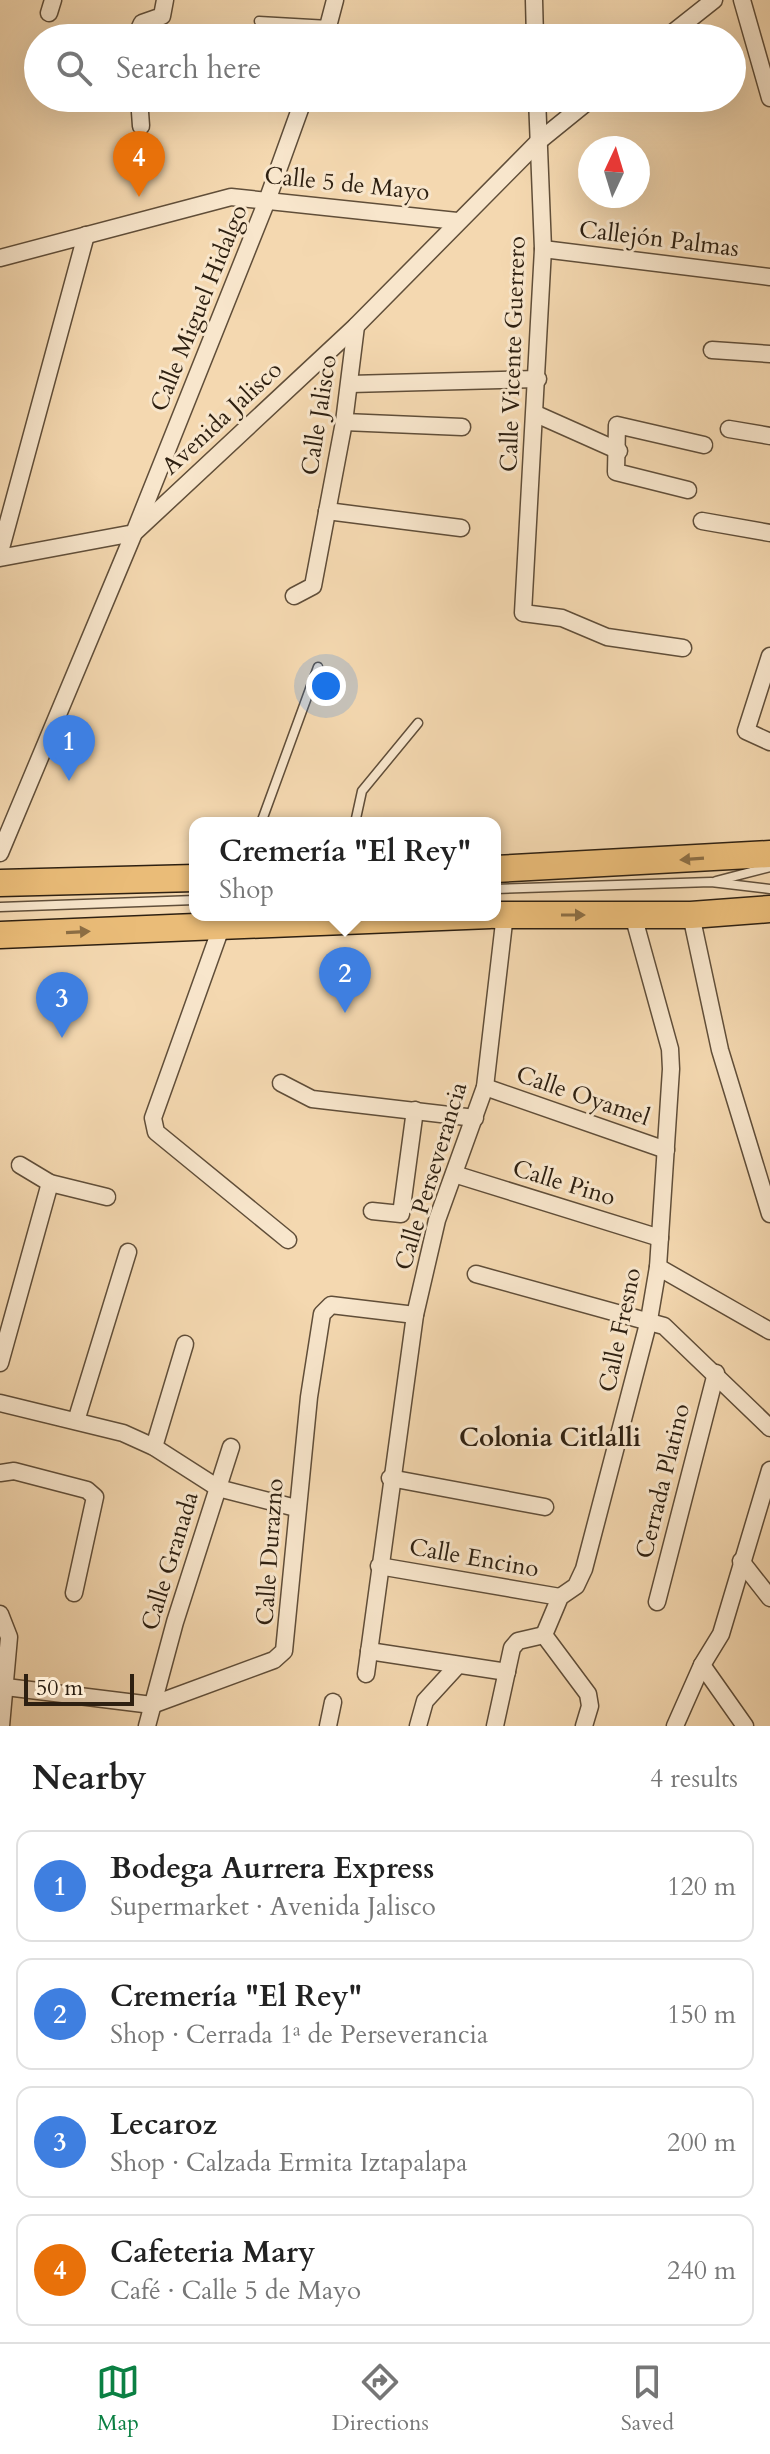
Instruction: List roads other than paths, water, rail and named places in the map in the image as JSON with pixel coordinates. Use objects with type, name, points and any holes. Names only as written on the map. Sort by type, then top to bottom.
[{"type":"main road","points":[[501,869],[770,854]]},
{"type":"main road","points":[[0,883],[189,878]]},
{"type":"main road","points":[[501,915],[691,915],[770,909]]},
{"type":"main road","points":[[0,935],[332,921]]},
{"type":"street","points":[[142,24],[162,16],[165,0]]},
{"type":"street","points":[[329,24],[335,0]]},
{"type":"street","points":[[534,0],[535,24]]},
{"type":"street","points":[[684,24],[714,0]]},
{"type":"street","points":[[742,0],[770,98]]},
{"type":"street","points":[[140,112],[141,126]]},
{"type":"street","name":"Calle Miguel Hidalgo","points":[[134,533],[268,198],[299,112]]},
{"type":"street","name":"Calle Vicente Guerrero","points":[[538,112],[543,249],[523,613],[562,618],[607,637],[683,648]]},
{"type":"street","name":"Avenida Jalisco","points":[[0,853],[134,533],[356,326],[539,141],[575,112]]},
{"type":"street","name":"Calle 5 de Mayo","points":[[0,258],[231,197],[268,198],[457,221]]},
{"type":"street","points":[[0,552],[86,235]]},
{"type":"street","name":"Callejón Palmas","points":[[543,249],[770,277]]},
{"type":"street","name":"Calle Jalisco","points":[[294,596],[313,586],[344,422],[356,326]]},
{"type":"street","points":[[712,350],[770,354]]},
{"type":"street","points":[[350,384],[538,379]]},
{"type":"street","points":[[536,414],[619,451]]},
{"type":"street","points":[[344,422],[462,427]]},
{"type":"street","points":[[688,490],[616,472],[619,451],[617,425],[704,445]]},
{"type":"street","points":[[729,429],[770,436]]},
{"type":"street","points":[[327,511],[461,528]]},
{"type":"street","points":[[702,521],[770,533]]},
{"type":"street","points":[[0,558],[134,533]]},
{"type":"street","points":[[770,656],[746,731],[770,742]]},
{"type":"street","name":"Calle Fresno","points":[[544,1635],[560,1597],[576,1586],[584,1569],[649,1320],[658,1267],[670,1049],[633,915]]},
{"type":"street","points":[[691,915],[720,1050],[770,1214]]},
{"type":"street","name":"Calle Perseverancia","points":[[379,1566],[415,1315],[437,1220],[485,1087],[497,921]]},
{"type":"street","points":[[222,925],[153,1118],[156,1132],[288,1240]]},
{"type":"street","points":[[281,1083],[312,1099],[475,1118]]},
{"type":"street","name":"Calle Oyamel","points":[[485,1087],[666,1150]]},
{"type":"street","points":[[372,1211],[401,1214],[415,1110]]},
{"type":"street","points":[[20,1165],[50,1183],[107,1197]]},
{"type":"street","name":"Calle Pino","points":[[454,1174],[660,1238]]},
{"type":"street","points":[[0,1363],[50,1183]]},
{"type":"street","points":[[76,1421],[128,1252]]},
{"type":"street","points":[[658,1267],[770,1331]]},
{"type":"street","points":[[476,1274],[664,1326],[770,1428]]},
{"type":"street","name":"Calle Durazno","points":[[6,1687],[152,1705],[274,1660],[284,1651],[296,1508],[311,1383],[325,1307],[338,1305],[415,1315]]},
{"type":"street","points":[[154,1447],[185,1344]]},
{"type":"street","name":"Cerrada Platino","points":[[657,1602],[716,1373]]},
{"type":"street","points":[[0,1403],[123,1433],[154,1447],[218,1488],[231,1447]]},
{"type":"street","points":[[675,1726],[702,1665],[721,1634],[770,1470]]},
{"type":"street","points":[[0,1473],[14,1471],[92,1492],[96,1502],[74,1593]]},
{"type":"street","points":[[390,1478],[545,1507]]},
{"type":"street","name":"Calle Granada","points":[[147,1726],[218,1488],[296,1508]]},
{"type":"street","points":[[741,1561],[770,1598]]},
{"type":"street","points":[[366,1674],[379,1566]]},
{"type":"street","name":"Calle Encino","points":[[379,1566],[560,1597]]},
{"type":"street","points":[[0,1614],[9,1637],[1,1726]]},
{"type":"street","points":[[495,1726],[512,1648],[518,1641],[544,1635],[588,1694],[590,1706],[584,1726]]},
{"type":"street","points":[[369,1651],[507,1672]]},
{"type":"street","points":[[418,1726],[425,1701],[458,1665]]},
{"type":"street","points":[[702,1665],[745,1726]]},
{"type":"street","points":[[328,1726],[333,1702]]},
{"type":"lane","points":[[259,21],[278,24]]},
{"type":"lane","points":[[263,817],[318,667]]},
{"type":"lane","points":[[356,817],[362,791],[418,723]]},
{"type":"lane","points":[[711,882],[770,867]]},
{"type":"lane","points":[[501,889],[711,882],[770,889]]},
{"type":"lane","points":[[0,907],[189,900]]},
{"type":"place","name":"Cafeteria Mary","points":[[139,197]]},
{"type":"place","name":"Bodega Aurrera Express","points":[[69,781]]},
{"type":"place","name":"Cremería \"El Rey\"","points":[[345,1013]]},
{"type":"place","name":"Lecaroz","points":[[62,1038]]},
{"type":"district","name":"Colonia Citlalli","points":[[550,1437]]}]
